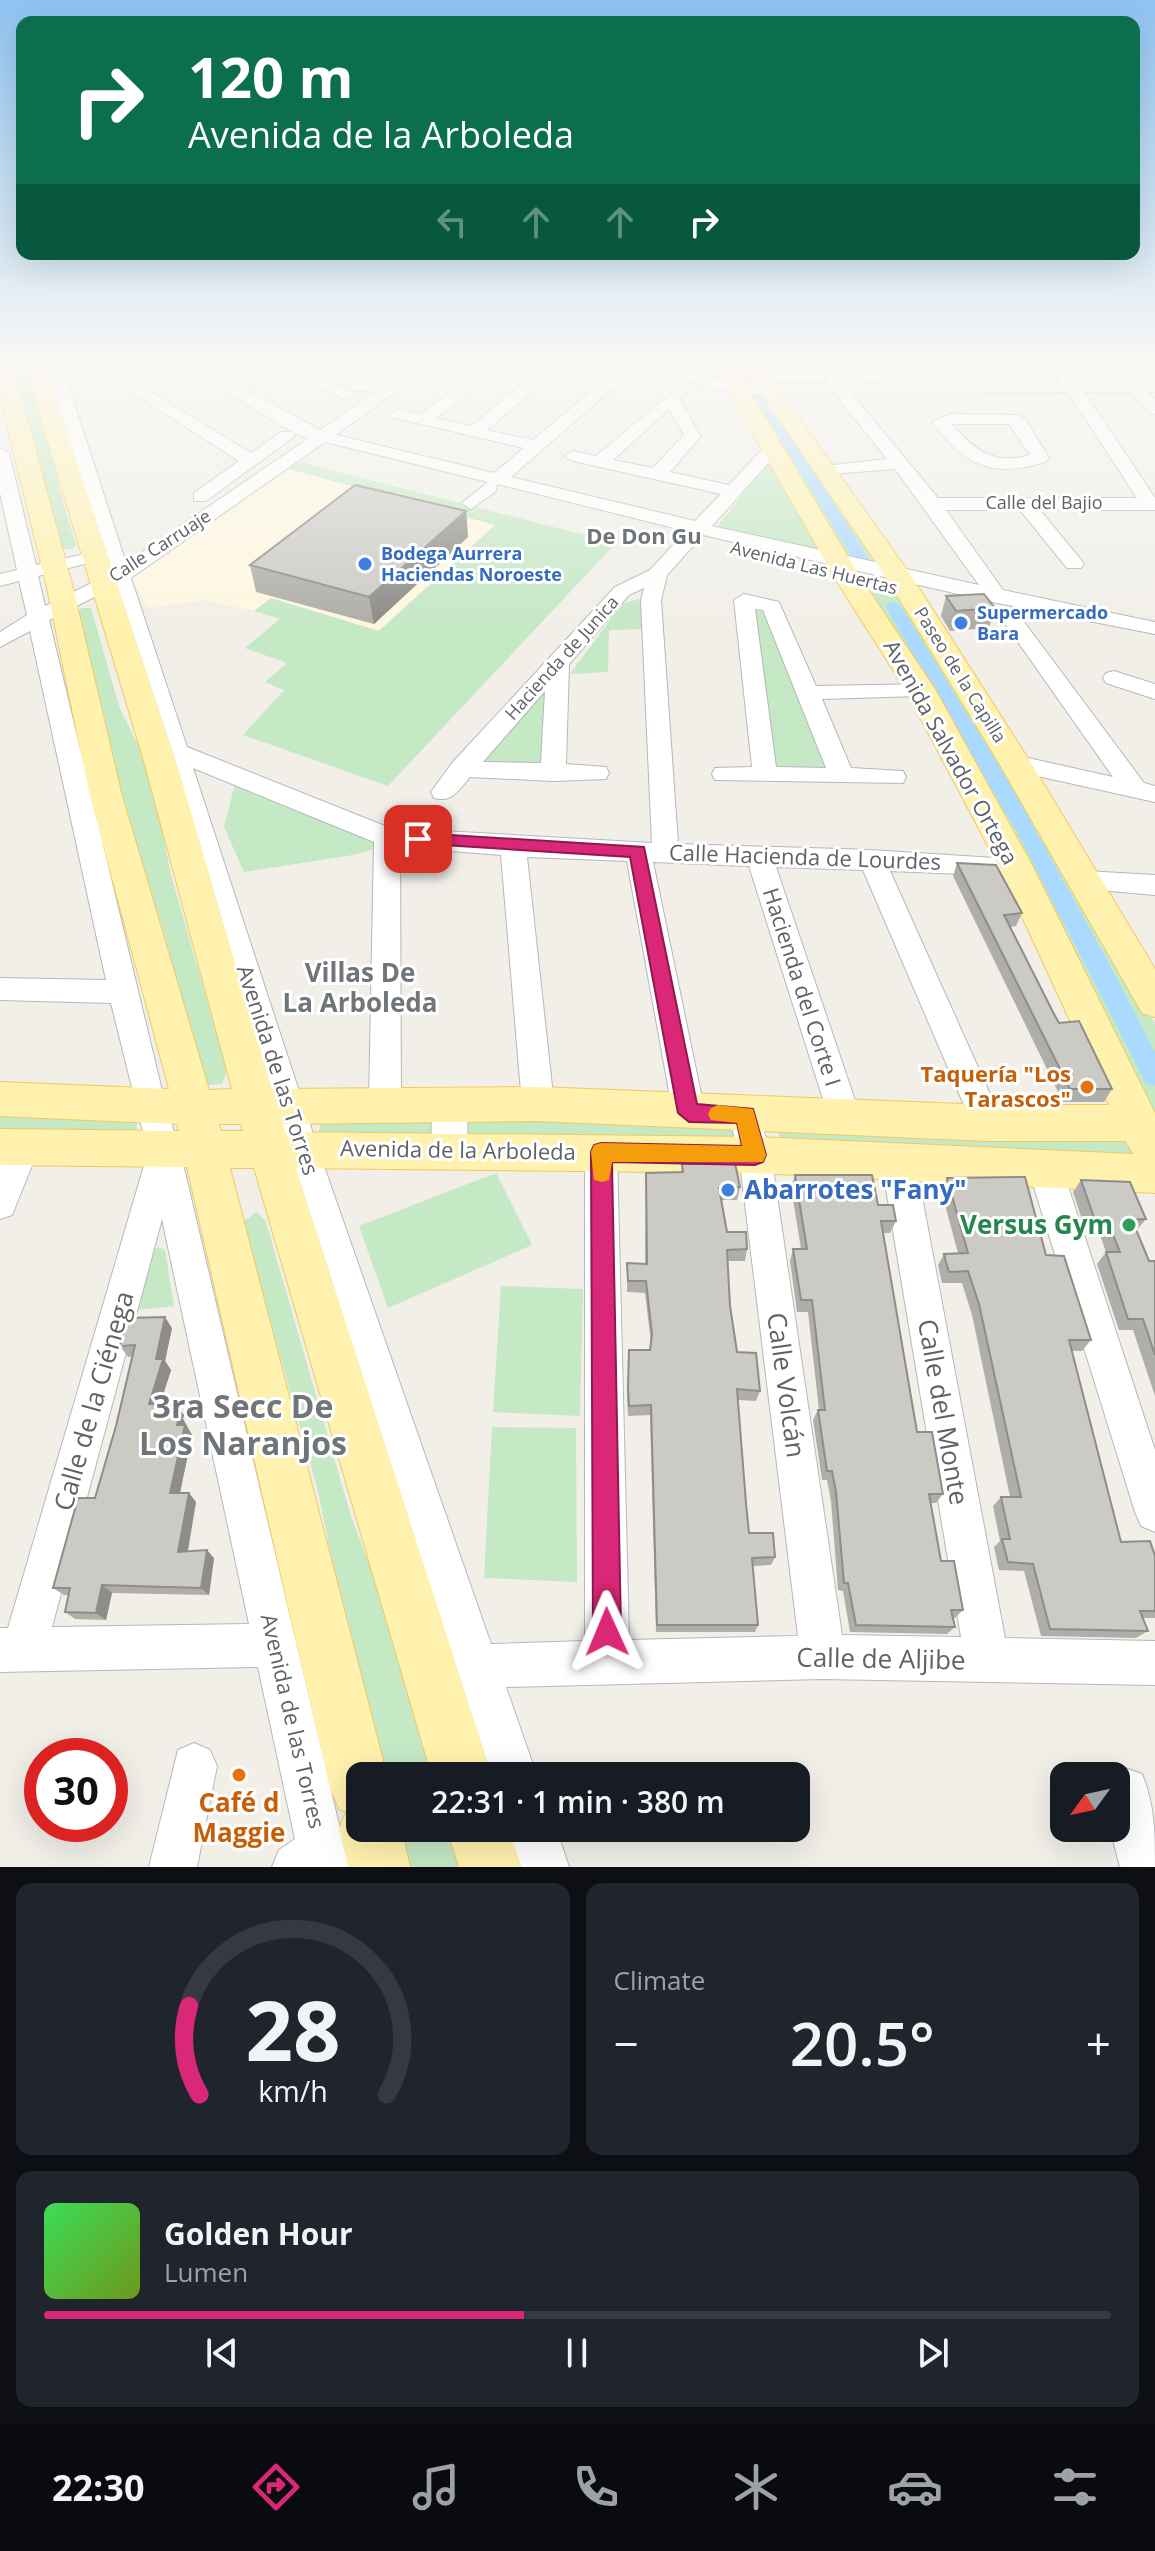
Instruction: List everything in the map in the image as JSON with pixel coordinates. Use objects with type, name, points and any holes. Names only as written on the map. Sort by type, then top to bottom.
[{"type":"main road","name":"Avenida de las Torres","points":[[19,447],[50,596],[106,796],[178,1128],[353,1762]]},
{"type":"main road","name":"Avenida de las Torres","points":[[63,447],[105,568],[160,761],[274,1106],[458,1762]]},
{"type":"main road","name":"Paseo de la Capilla","points":[[805,447],[825,471],[903,583],[1085,881],[1148,974],[1155,1002]]},
{"type":"main road","name":"Avenida Salvador Ortega","points":[[772,449],[920,689],[1016,867],[1147,1140]]},
{"type":"main road","name":"Avenida de la Arboleda","points":[[0,1099],[286,1149],[755,1155],[899,1165],[1155,1174]]},
{"type":"main road","name":"Avenida de la Arboleda","points":[[11,1148],[178,1128],[274,1106],[385,1103],[538,1104],[689,1113],[987,1123],[1147,1140]]},
{"type":"main road","points":[[482,1842],[490,1867]]},
{"type":"main road","name":"Avenida de las Torres","points":[[328,1853],[379,1867]]},
{"type":"street","name":"Avenida de las Torres","points":[[74,447],[105,568],[179,753],[274,1106]]},
{"type":"street","points":[[228,447],[251,461]]},
{"type":"street","name":"Calle Carruaje","points":[[189,504],[251,461],[278,447]]},
{"type":"street","name":"Calle Carruaje","points":[[0,641],[50,596],[105,568],[285,447]]},
{"type":"street","name":"Avenida Las Huertas","points":[[360,447],[846,571],[1003,606],[1155,645]]},
{"type":"street","points":[[471,503],[536,447]]},
{"type":"street","points":[[601,461],[617,447]]},
{"type":"street","points":[[658,474],[683,447]]},
{"type":"street","points":[[887,447],[933,504],[1003,606],[1145,792]]},
{"type":"street","points":[[965,447],[980,463],[992,465],[1040,458],[1033,447]]},
{"type":"street","points":[[1113,447],[1152,504]]},
{"type":"street","name":"Hacienda de Junica","points":[[443,792],[622,591],[657,574],[772,449]]},
{"type":"street","name":"Avenida de las Torres","points":[[0,453],[27,574],[50,596],[125,992],[178,1128],[276,1645],[328,1853]]},
{"type":"street","points":[[573,456],[732,491]]},
{"type":"street","points":[[825,471],[900,463]]},
{"type":"street","points":[[1024,502],[1074,564]]},
{"type":"street","name":"Calle del Bajio","points":[[933,504],[1152,504]]},
{"type":"street","name":"Calle Carruaje","points":[[105,568],[152,530]]},
{"type":"street","points":[[0,623],[105,568]]},
{"type":"street","points":[[0,580],[27,574],[50,596]]},
{"type":"street","points":[[657,574],[651,600],[651,851],[689,1113]]},
{"type":"street","points":[[622,591],[651,600]]},
{"type":"street","points":[[765,773],[744,600],[772,606],[842,776]]},
{"type":"street","name":"Avenida Las Huertas","points":[[1003,606],[1155,628]]},
{"type":"street","points":[[553,773],[558,662]]},
{"type":"street","points":[[1114,678],[1155,692]]},
{"type":"street","points":[[809,693],[920,689]]},
{"type":"street","name":"Calle Hacienda de Lourdes","points":[[179,753],[387,837],[513,847],[1016,867]]},
{"type":"street","points":[[1015,763],[1145,792]]},
{"type":"street","points":[[461,769],[597,773]]},
{"type":"street","points":[[724,774],[894,777]]},
{"type":"street","points":[[385,1103],[387,837]]},
{"type":"street","points":[[513,847],[538,1104]]},
{"type":"street","name":"Hacienda del Corte I","points":[[759,855],[845,1118]]},
{"type":"street","points":[[871,859],[987,1123]]},
{"type":"street","points":[[1085,881],[1155,885]]},
{"type":"street","points":[[0,989],[125,992]]},
{"type":"street","points":[[449,1150],[450,1104]]},
{"type":"street","name":"Calle Volcán","points":[[745,1115],[755,1155],[823,1657]]},
{"type":"street","name":"Calle de la Ciénega","points":[[12,1650],[178,1128]]},
{"type":"street","points":[[0,1204],[11,1148]]},
{"type":"street","name":"Avenida de las Torres","points":[[286,1149],[477,1666],[509,1762]]},
{"type":"street","points":[[601,1152],[607,1664]]},
{"type":"street","name":"Calle del Monte","points":[[899,1165],[987,1660]]},
{"type":"street","points":[[1046,1171],[1155,1512]]},
{"type":"street","points":[[12,1650],[276,1645]]},
{"type":"street","name":"Calle de Aljibe","points":[[477,1666],[823,1657],[1155,1663]]},
{"type":"street","points":[[173,1867],[194,1766]]},
{"type":"street","points":[[1130,1811],[1144,1867]]},
{"type":"street","points":[[537,1842],[545,1867]]},
{"type":"shaded area","points":[[285,468],[496,524],[378,631],[271,598],[254,611],[205,600],[149,608],[129,577]]},
{"type":"green space","points":[[29,447],[49,447],[76,545],[72,549],[59,549]]},
{"type":"green space","points":[[781,447],[802,447],[877,554],[874,560],[860,563],[850,559]]},
{"type":"green space","points":[[774,455],[832,558],[715,529]]},
{"type":"green space","points":[[296,461],[616,543],[388,786],[243,735],[284,690],[265,682],[287,663],[245,648],[280,619],[254,611],[271,598],[379,631],[495,525],[285,468]]},
{"type":"green space","points":[[875,590],[887,590],[900,596],[1072,870],[1155,1023],[1155,1133],[869,596]]},
{"type":"green space","points":[[638,599],[648,603],[649,629],[609,630],[608,672],[570,674],[622,604]]},
{"type":"green space","points":[[81,608],[91,608],[120,709],[149,767],[171,875],[227,1070],[222,1084],[208,1085],[203,1080],[162,927],[115,788],[104,714],[77,615]]},
{"type":"green space","points":[[754,611],[770,615],[832,771],[775,770]]},
{"type":"green space","points":[[545,693],[548,769],[477,769],[541,695]]},
{"type":"green space","points":[[235,784],[381,846],[359,854],[244,872],[224,827]]},
{"type":"green space","points":[[0,1111],[137,1114],[136,1136],[0,1132]]},
{"type":"green space","points":[[439,1114],[440,1141],[317,1139],[323,1115]]},
{"type":"green space","points":[[461,1115],[740,1125],[742,1137],[460,1142]]},
{"type":"green space","points":[[778,1129],[1125,1137],[1135,1157],[781,1148]]},
{"type":"green space","points":[[496,1173],[532,1245],[388,1308],[359,1226]]},
{"type":"green space","points":[[257,1212],[266,1222],[350,1513],[443,1762],[373,1762],[318,1491],[244,1221]]},
{"type":"green space","points":[[158,1247],[165,1250],[174,1306],[137,1310],[151,1252]]},
{"type":"green space","points":[[501,1286],[583,1289],[580,1416],[493,1412]]},
{"type":"green space","points":[[492,1427],[576,1428],[577,1582],[484,1578]]},
{"type":"green space","points":[[394,1842],[467,1842],[474,1867],[400,1867]]},
{"type":"building","points":[[355,485],[466,511],[369,597],[250,565]]},
{"type":"building","points":[[984,594],[995,608],[956,611],[946,596]]},
{"type":"building","points":[[957,863],[996,865],[1022,913],[1004,915],[1055,1016],[1059,1023],[1079,1021],[1112,1089],[1070,1089]]},
{"type":"building","points":[[735,1163],[740,1187],[719,1188],[727,1232],[746,1232],[747,1249],[727,1250],[730,1306],[737,1352],[756,1353],[760,1391],[737,1389],[749,1533],[773,1533],[775,1557],[752,1558],[758,1625],[657,1625],[651,1405],[629,1406],[628,1387],[629,1350],[650,1350],[652,1334],[646,1281],[628,1281],[627,1263],[647,1264],[646,1173],[683,1172],[682,1164]]},
{"type":"building","points":[[795,1175],[872,1175],[878,1205],[893,1205],[896,1221],[881,1221],[917,1432],[932,1432],[943,1494],[929,1494],[941,1561],[954,1561],[963,1610],[951,1610],[955,1627],[856,1625],[848,1583],[844,1583],[836,1492],[832,1471],[827,1471],[818,1410],[825,1410],[812,1300],[801,1300],[793,1249],[807,1249]]},
{"type":"building","points":[[1025,1177],[1046,1255],[1064,1256],[1091,1340],[1069,1340],[1121,1542],[1150,1541],[1155,1556],[1155,1611],[1140,1611],[1148,1631],[1050,1629],[1033,1564],[1008,1562],[1002,1539],[1010,1539],[1001,1497],[1021,1497],[979,1304],[968,1271],[949,1272],[944,1254],[968,1253],[947,1178]]},
{"type":"building","points":[[1081,1180],[1130,1182],[1146,1219],[1132,1220],[1149,1261],[1155,1261],[1155,1355],[1143,1319],[1128,1319],[1106,1252],[1120,1252],[1107,1220],[1095,1220]]},
{"type":"building","points":[[165,1317],[156,1359],[163,1359],[149,1404],[176,1405],[174,1416],[180,1415],[177,1425],[185,1425],[170,1493],[189,1493],[178,1552],[207,1550],[201,1588],[102,1585],[96,1613],[65,1612],[70,1588],[53,1588],[78,1498],[95,1498],[116,1426],[135,1345],[120,1346],[127,1318]]},
{"type":"waterway","points":[[792,447],[861,559]]},
{"type":"waterway","points":[[893,606],[1030,838],[1155,1076]]},
{"type":"slow traffic","points":[[602,1173],[601,1152],[755,1155],[745,1115],[718,1114]]},
{"type":"place","name":"Bodega Aurrera Haciendas Noroeste","points":[[365,564]]},
{"type":"place","name":"Supermercado Bara","points":[[961,623]]},
{"type":"place","name":"Taquería \"Los Tarascos\"","points":[[1087,1087]]},
{"type":"place","name":"Abarrotes \"Fany\"","points":[[728,1190]]},
{"type":"place","name":"Versus Gym","points":[[1129,1225]]},
{"type":"place","name":"Café d Maggie","points":[[239,1775]]},
{"type":"district","name":"De Don Gu","points":[[644,536]]},
{"type":"district","name":"Villas De La Arboleda","points":[[360,988]]},
{"type":"district","name":"3ra Secc De Los Naranjos","points":[[243,1426]]},
{"type":"route","points":[[418,839],[513,847],[638,851],[689,1113],[745,1115],[755,1155],[601,1152],[607,1632]]}]
